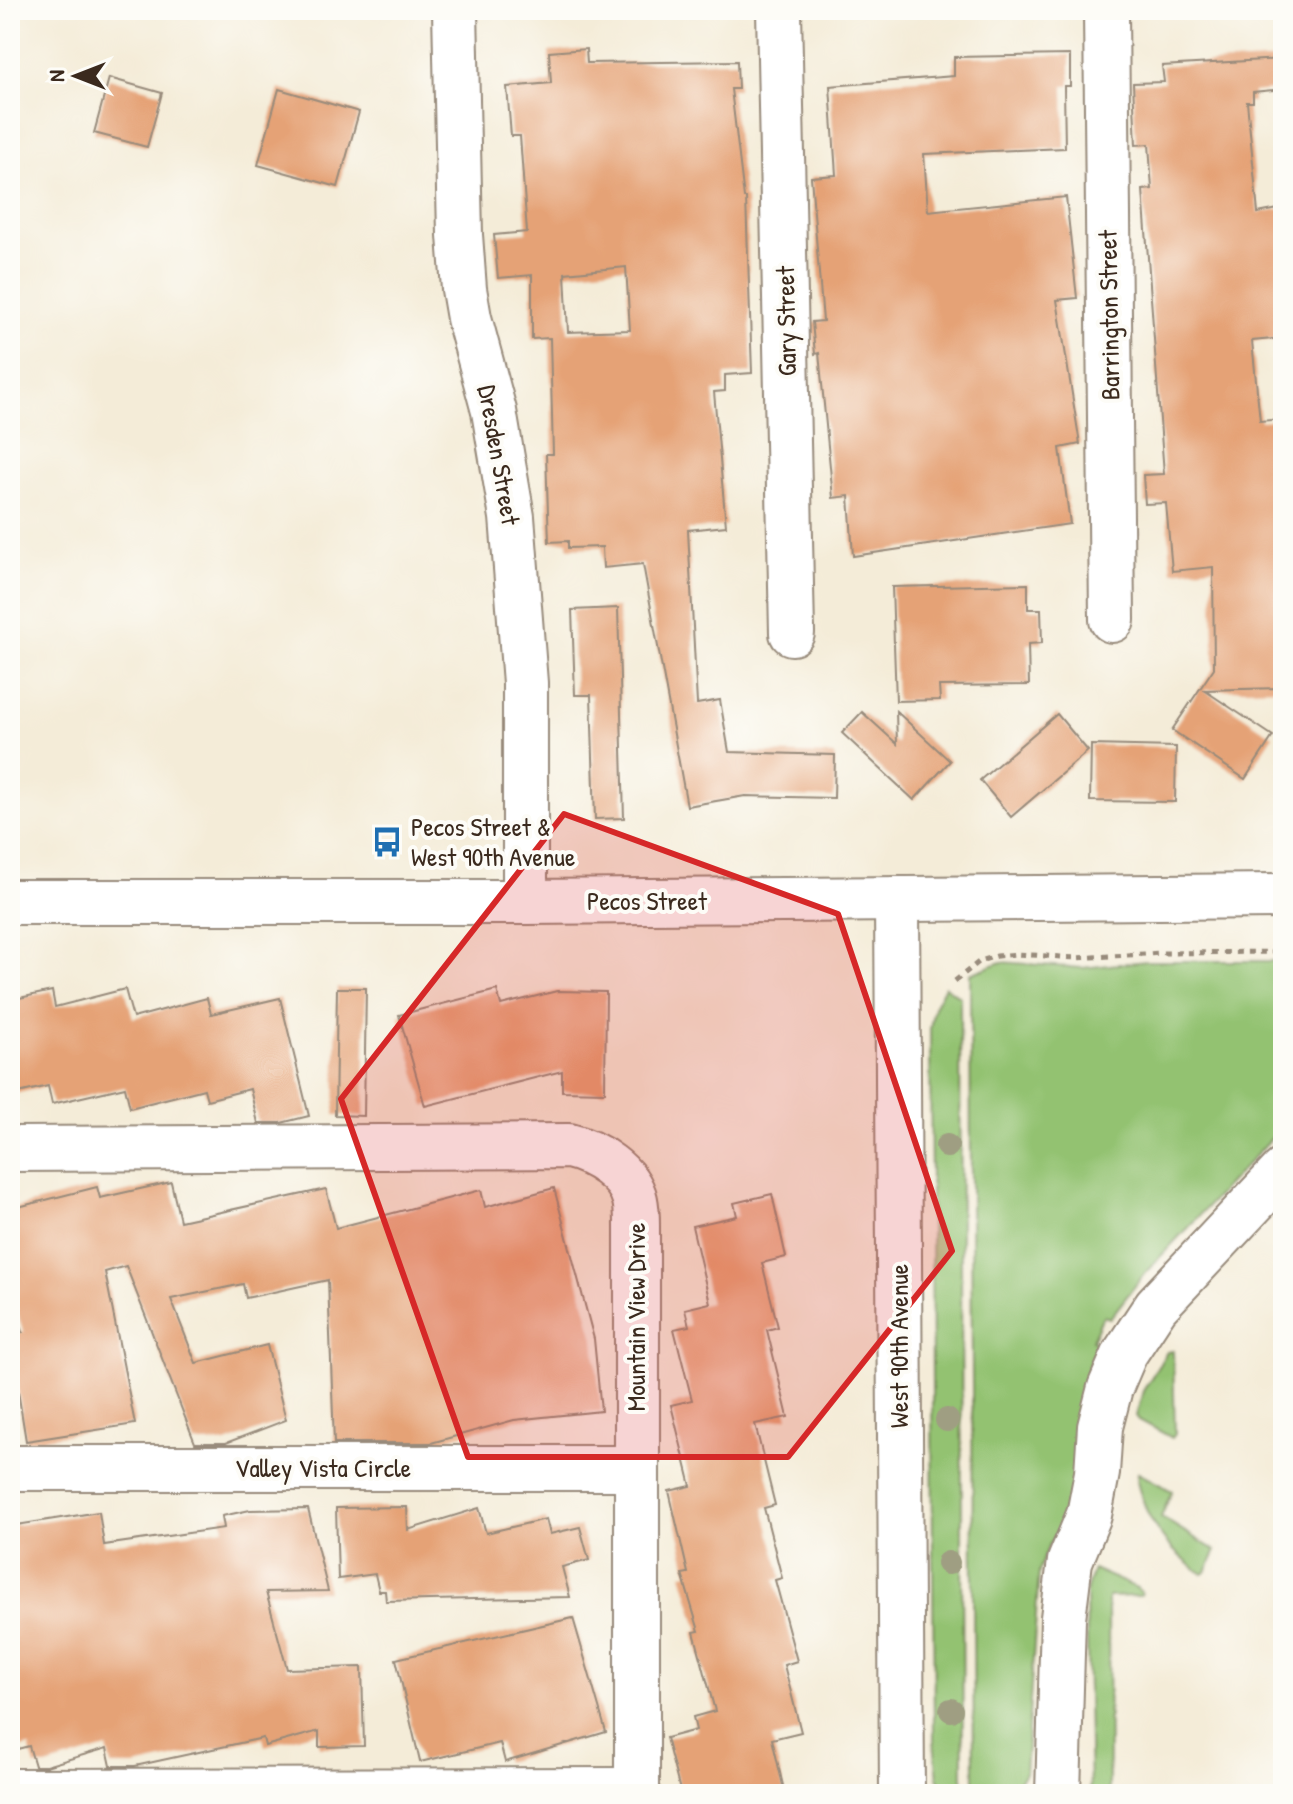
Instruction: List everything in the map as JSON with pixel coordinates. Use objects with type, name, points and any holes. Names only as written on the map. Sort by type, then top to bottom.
[{"type":"street","name":"Dresden Street","points":[[455,10],[464,289],[494,411],[514,532],[525,683],[525,902]]},
{"type":"street","name":"Gary Street","points":[[779,10],[792,633]]},
{"type":"street","name":"Barrington Street","points":[[1106,10],[1112,620]]},
{"type":"street","name":"Pecos Street","points":[[10,902],[525,902],[1283,896]]},
{"type":"street","name":"West 90th Avenue","points":[[897,899],[902,1794]]},
{"type":"street","name":"Mountain View Drive","points":[[10,1149],[569,1146],[584,1149],[611,1165],[635,1198],[637,1226],[637,1792]]},
{"type":"street","points":[[1058,1794],[1063,1618],[1070,1561],[1089,1515],[1097,1473],[1100,1427],[1110,1388],[1125,1353],[1156,1306],[1283,1171]]},
{"type":"street","name":"Valley Vista Circle","points":[[10,1468],[635,1468]]},
{"type":"street","points":[[10,1791],[637,1792]]},
{"type":"path","points":[[955,981],[973,965],[997,956],[1017,954],[1076,958],[1162,953],[1283,952]]},
{"type":"highlighted area","points":[[564,814],[838,914],[952,1251],[788,1457],[468,1457],[341,1099]]},
{"type":"green space","points":[[1146,961],[1283,961],[1283,1126],[1145,1273],[1110,1318],[1103,1316],[1092,1340],[1097,1343],[1079,1408],[1080,1464],[1072,1510],[1048,1547],[1039,1572],[1025,1773],[1009,1789],[974,1794],[970,974],[1001,962],[1082,968]]},
{"type":"green space","points":[[945,986],[960,997],[963,1794],[951,1793],[938,1778],[934,1743],[930,1029],[934,1007]]},
{"type":"green space","points":[[1173,1351],[1175,1434],[1172,1438],[1136,1416],[1143,1391],[1167,1352]]},
{"type":"green space","points":[[1138,1473],[1172,1491],[1161,1517],[1216,1551],[1203,1574],[1183,1559],[1158,1532],[1146,1510]]},
{"type":"green space","points":[[1093,1569],[1137,1588],[1141,1593],[1139,1596],[1108,1597],[1109,1794],[1090,1794],[1086,1592]]},
{"type":"building","points":[[586,49],[587,63],[737,61],[738,89],[731,89],[746,198],[752,373],[725,375],[725,391],[714,392],[726,526],[688,530],[697,704],[720,700],[729,752],[835,755],[834,798],[745,796],[687,806],[643,564],[603,568],[602,547],[568,548],[568,541],[549,542],[546,454],[553,454],[550,338],[532,339],[532,275],[498,278],[494,235],[527,232],[520,136],[511,136],[507,87],[551,83],[549,52]],"holes":[[[626,267],[630,330],[568,332],[565,273]]]},
{"type":"building","points":[[1070,55],[1070,86],[1064,86],[1065,148],[924,154],[928,211],[1066,197],[1077,298],[1057,300],[1080,444],[1060,448],[1070,524],[853,556],[849,496],[833,498],[819,353],[815,354],[812,322],[823,321],[811,177],[836,175],[830,86],[954,76],[954,57]]},
{"type":"building","points":[[1283,59],[1283,89],[1253,92],[1253,102],[1247,102],[1258,213],[1283,208],[1283,338],[1252,341],[1260,421],[1283,419],[1283,688],[1204,690],[1273,736],[1245,779],[1172,730],[1214,668],[1213,567],[1172,571],[1166,503],[1145,504],[1143,475],[1164,474],[1143,190],[1152,189],[1149,144],[1136,145],[1133,83],[1164,82],[1162,66]]},
{"type":"building","points":[[109,78],[162,93],[147,147],[94,133]]},
{"type":"building","points":[[279,89],[359,112],[338,187],[258,165]]},
{"type":"building","points":[[1028,584],[1028,609],[1041,609],[1042,643],[1028,644],[1029,685],[939,686],[940,700],[896,701],[892,587]]},
{"type":"building","points":[[618,608],[624,818],[595,819],[591,695],[575,695],[572,610]]},
{"type":"building","points":[[896,711],[950,761],[914,800],[842,733],[862,712],[897,744]]},
{"type":"building","points":[[1057,714],[1088,751],[1011,817],[980,780]]},
{"type":"building","points":[[1091,745],[1176,747],[1175,802],[1090,801]]},
{"type":"building","points":[[337,988],[366,988],[364,1116],[335,1115]]},
{"type":"building","points":[[125,989],[133,1018],[207,998],[211,1014],[280,998],[309,1116],[281,1123],[258,1123],[250,1089],[207,1100],[204,1089],[130,1108],[125,1087],[52,1104],[48,1086],[10,1095],[10,1000],[52,991],[55,1007]]},
{"type":"building","points":[[497,990],[501,1005],[557,991],[606,992],[605,1092],[562,1091],[562,1071],[425,1106],[399,1015]]},
{"type":"building","points":[[171,1182],[180,1221],[326,1189],[336,1228],[481,1190],[485,1207],[554,1188],[594,1339],[601,1411],[514,1420],[431,1443],[334,1443],[328,1280],[246,1298],[243,1284],[171,1299],[196,1363],[267,1345],[286,1420],[226,1443],[195,1443],[126,1266],[105,1272],[135,1424],[26,1441],[10,1341],[10,1334],[23,1332],[10,1288],[10,1209],[97,1187],[100,1198]]},
{"type":"building","points":[[772,1194],[786,1257],[762,1263],[778,1327],[767,1330],[788,1417],[755,1424],[775,1505],[764,1508],[782,1578],[775,1580],[797,1661],[784,1665],[801,1732],[772,1739],[785,1794],[681,1794],[666,1738],[696,1730],[693,1717],[715,1711],[694,1632],[699,1631],[682,1574],[688,1573],[669,1491],[691,1486],[671,1405],[692,1400],[674,1329],[689,1326],[685,1309],[710,1303],[692,1226],[737,1216],[734,1203]]},
{"type":"building","points":[[407,1507],[408,1530],[479,1508],[486,1533],[546,1519],[550,1534],[580,1527],[589,1560],[562,1567],[570,1597],[386,1601],[385,1591],[379,1591],[375,1574],[338,1579],[336,1508]]},
{"type":"building","points":[[308,1509],[328,1591],[266,1592],[287,1669],[362,1667],[364,1746],[319,1747],[319,1731],[265,1746],[263,1738],[135,1766],[111,1766],[107,1748],[46,1766],[35,1766],[29,1746],[10,1751],[10,1526],[99,1512],[104,1545],[224,1528],[222,1516],[250,1510]]},
{"type":"building","points":[[573,1618],[606,1732],[505,1762],[500,1743],[420,1762],[396,1659]]},
{"type":"place","name":"Pecos Street & West 90th Avenue","points":[[387,842]]}]
